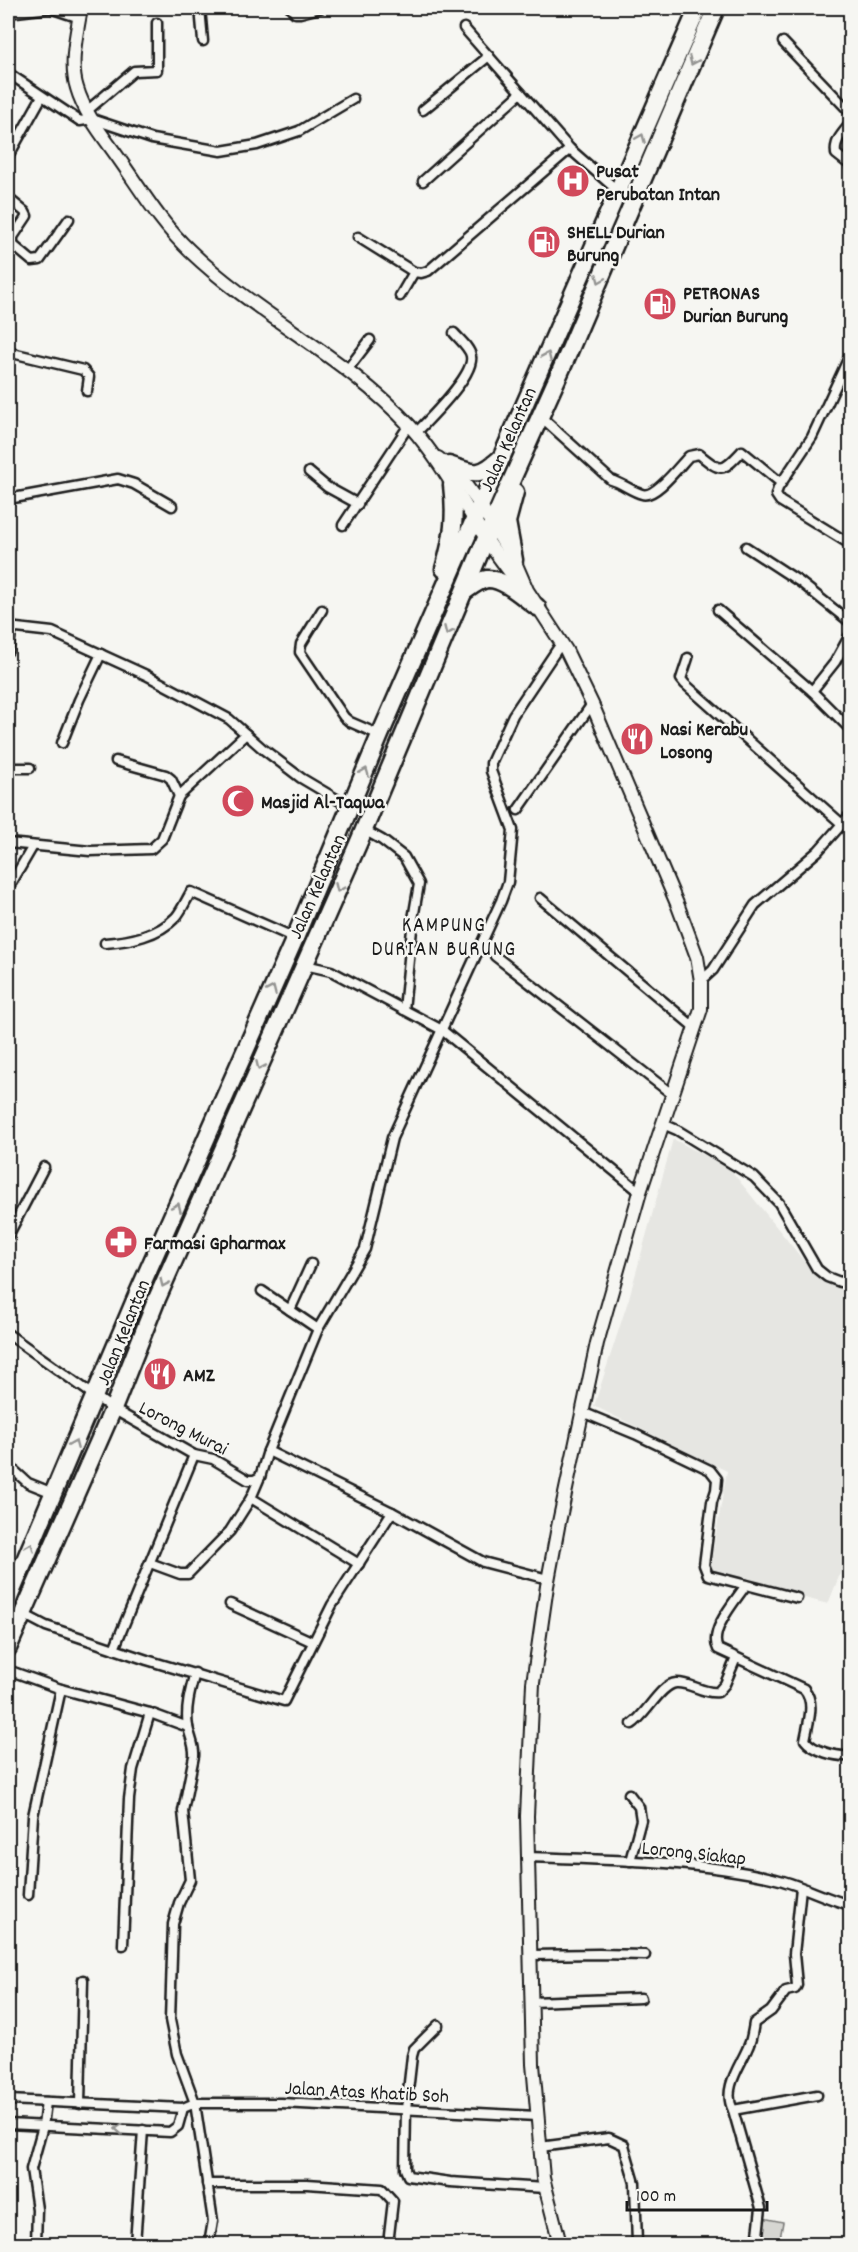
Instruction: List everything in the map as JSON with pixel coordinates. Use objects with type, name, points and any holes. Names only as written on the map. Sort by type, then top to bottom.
[{"type":"highway","name":"Jalan Kelantan","points":[[8,1600],[14,1568],[53,1493],[295,938],[380,735],[698,8]]},
{"type":"highway","name":"Jalan Kelantan","points":[[8,1648],[113,1409],[156,1301],[361,837],[489,531],[716,8]]},
{"type":"highway","points":[[514,560],[507,522],[529,442]]},
{"type":"highway","points":[[443,462],[470,472],[487,470],[503,456]]},
{"type":"highway","points":[[426,630],[454,532],[455,505],[452,485]]},
{"type":"highway","points":[[465,591],[482,581],[493,580],[501,582],[537,607]]},
{"type":"highway","points":[[326,865],[335,867],[361,837]]},
{"type":"street","points":[[8,13],[50,8],[80,13],[74,67],[77,89],[90,114],[144,196],[190,251],[242,293],[347,370],[457,473],[516,580],[527,590]]},
{"type":"street","points":[[200,8],[203,41]]},
{"type":"street","points":[[291,8],[295,13],[320,8]]},
{"type":"street","points":[[8,74],[80,122],[134,70],[157,70],[157,23]]},
{"type":"street","points":[[464,28],[570,149],[618,191]]},
{"type":"street","points":[[783,42],[850,112]]},
{"type":"street","points":[[423,110],[489,57]]},
{"type":"street","points":[[423,181],[521,93]]},
{"type":"street","points":[[8,157],[41,98]]},
{"type":"street","points":[[90,114],[152,139],[221,151],[257,145],[299,131],[353,99]]},
{"type":"street","points":[[850,124],[835,146],[836,154],[850,165]]},
{"type":"street","points":[[357,237],[414,272],[428,271],[570,149]]},
{"type":"street","points":[[8,198],[27,216],[13,237],[13,245],[32,261],[40,260],[69,219]]},
{"type":"street","points":[[400,296],[414,272]]},
{"type":"street","points":[[343,525],[412,429],[456,391],[472,357],[454,333]]},
{"type":"street","points":[[347,370],[370,340]]},
{"type":"street","points":[[8,352],[83,370],[89,377],[87,392]]},
{"type":"street","points":[[850,354],[812,437],[781,483],[776,495],[780,501],[850,544]]},
{"type":"street","points":[[540,416],[611,480],[641,494],[647,495],[658,489],[689,456],[699,454],[717,469],[722,469],[726,468],[742,451],[781,483]]},
{"type":"street","points":[[443,462],[452,485],[478,513]]},
{"type":"street","points":[[309,472],[327,487],[358,504]]},
{"type":"street","points":[[8,499],[118,479],[134,484],[172,506]]},
{"type":"street","points":[[489,531],[514,560],[527,590],[562,642],[592,704],[678,906],[697,957],[701,981],[700,1009],[640,1192],[597,1343],[548,1579],[533,1683],[527,1816],[533,2064],[545,2188],[560,2244]]},
{"type":"street","points":[[746,547],[800,582],[850,622]]},
{"type":"street","points":[[322,610],[301,644],[300,652],[344,717],[380,735]]},
{"type":"street","points":[[718,610],[812,691],[850,729]]},
{"type":"street","points":[[8,651],[10,627],[52,632],[146,675],[229,719],[301,778],[351,808]]},
{"type":"street","points":[[812,691],[835,662],[850,635]]},
{"type":"street","points":[[150,1563],[180,1574],[188,1574],[230,1532],[251,1498],[318,1329],[365,1249],[392,1138],[508,882],[513,830],[491,771],[491,764],[513,715],[562,642]]},
{"type":"street","points":[[62,742],[100,654]]},
{"type":"street","points":[[688,658],[681,679],[685,684],[842,825]]},
{"type":"street","points":[[518,810],[592,704]]},
{"type":"street","points":[[8,843],[90,851],[151,849],[162,840],[179,796],[246,734]]},
{"type":"street","points":[[116,761],[166,775],[171,779],[179,796]]},
{"type":"street","points":[[8,768],[30,768]]},
{"type":"street","points":[[701,981],[713,970],[755,905],[818,851],[850,815]]},
{"type":"street","points":[[361,837],[382,840],[404,857],[419,884],[413,919],[404,1010]]},
{"type":"street","points":[[12,882],[33,846]]},
{"type":"street","points":[[105,943],[128,941],[153,933],[176,917],[191,892],[295,938]]},
{"type":"street","points":[[540,898],[694,1027]]},
{"type":"street","points":[[495,956],[673,1095]]},
{"type":"street","points":[[305,965],[331,971],[442,1030],[640,1192]]},
{"type":"street","points":[[663,1124],[677,1130],[754,1177],[779,1203],[817,1269],[827,1277],[840,1282],[850,1280]]},
{"type":"street","points":[[8,1236],[44,1167]]},
{"type":"street","points":[[290,1310],[311,1264]]},
{"type":"street","points":[[262,1291],[318,1329]]},
{"type":"street","name":"Lorong Murai","points":[[8,1334],[113,1409],[194,1455],[213,1459],[248,1480],[260,1477]]},
{"type":"street","points":[[582,1412],[635,1434],[710,1470],[717,1479],[716,1490],[711,1502],[704,1565],[708,1575],[798,1598]]},
{"type":"street","points":[[268,1451],[392,1512],[483,1562],[548,1579]]},
{"type":"street","points":[[114,1649],[194,1455]]},
{"type":"street","points":[[8,1465],[28,1483],[53,1493]]},
{"type":"street","points":[[251,1498],[359,1564]]},
{"type":"street","points":[[22,1614],[46,1626],[114,1649],[284,1701],[332,1605],[392,1512]]},
{"type":"street","points":[[746,1585],[724,1616],[717,1631],[718,1649],[804,1689],[810,1696],[812,1704],[806,1743],[824,1752],[842,1757],[850,1756]]},
{"type":"street","points":[[230,1604],[313,1642]]},
{"type":"street","points":[[632,1724],[642,1718],[658,1694],[677,1682],[710,1693],[718,1692],[725,1684],[736,1658]]},
{"type":"street","points":[[8,1670],[62,1689],[150,1713],[188,1727]]},
{"type":"street","points":[[195,1673],[188,1702],[188,1727],[195,1749],[183,1811],[190,1880],[179,1903],[173,1924],[170,2020],[177,2054],[195,2103],[213,2221],[209,2244]]},
{"type":"street","points":[[28,1895],[33,1816],[62,1689]]},
{"type":"street","points":[[123,1945],[129,1799],[133,1769],[150,1713]]},
{"type":"street","points":[[629,1794],[639,1807],[641,1820],[630,1861]]},
{"type":"street","name":"Lorong Siakap","points":[[528,1857],[630,1861],[773,1878],[850,1905]]},
{"type":"street","points":[[757,2244],[761,2208],[730,2103],[730,2087],[751,2041],[754,2023],[771,2011],[786,1991],[795,1989],[797,1985],[794,1954],[801,1888]]},
{"type":"street","points":[[531,1955],[645,1955]]},
{"type":"street","points":[[80,2104],[83,1980]]},
{"type":"street","points":[[532,2002],[641,1998]]},
{"type":"street","points":[[438,2025],[414,2049],[406,2109],[405,2169],[408,2176],[441,2181],[545,2188]]},
{"type":"street","points":[[733,2110],[817,2095]]},
{"type":"street","points":[[8,2100],[183,2108],[195,2103]]},
{"type":"street","points":[[36,2244],[37,2209],[30,2169],[43,2126],[46,2102]]},
{"type":"street","name":"Jalan Atas Khatib Soh","points":[[195,2103],[280,2103],[537,2116]]},
{"type":"street","points":[[8,2124],[170,2132],[178,2126],[183,2108]]},
{"type":"street","points":[[135,2244],[143,2130]]},
{"type":"street","points":[[540,2147],[609,2138],[620,2141],[624,2145],[635,2183],[637,2244]]},
{"type":"street","points":[[207,2184],[307,2184],[382,2189],[393,2200],[388,2244]]},
{"type":"shaded area","points":[[673,1139],[729,1168],[816,1276],[848,1287],[850,1285],[850,1549],[828,1604],[709,1573],[727,1471],[594,1406],[629,1298]]},
{"type":"shaded area","points":[[763,2218],[783,2222],[779,2244],[762,2244],[760,2239]]},
{"type":"place","name":"Pusat Perubatan Intan","points":[[573,181]]},
{"type":"place","name":"SHELL Durian Burung","points":[[544,242]]},
{"type":"place","name":"PETRONAS Durian Burung","points":[[660,304]]},
{"type":"place","name":"Nasi Kerabu Losong","points":[[637,739]]},
{"type":"place","name":"Masjid Al-Taqwa","points":[[238,801]]},
{"type":"place","name":"Farmasi Gpharmax","points":[[121,1242]]},
{"type":"place","name":"AMZ","points":[[160,1374]]},
{"type":"district","name":"KAMPUNG DURIAN BURUNG","points":[[444,936]]}]
